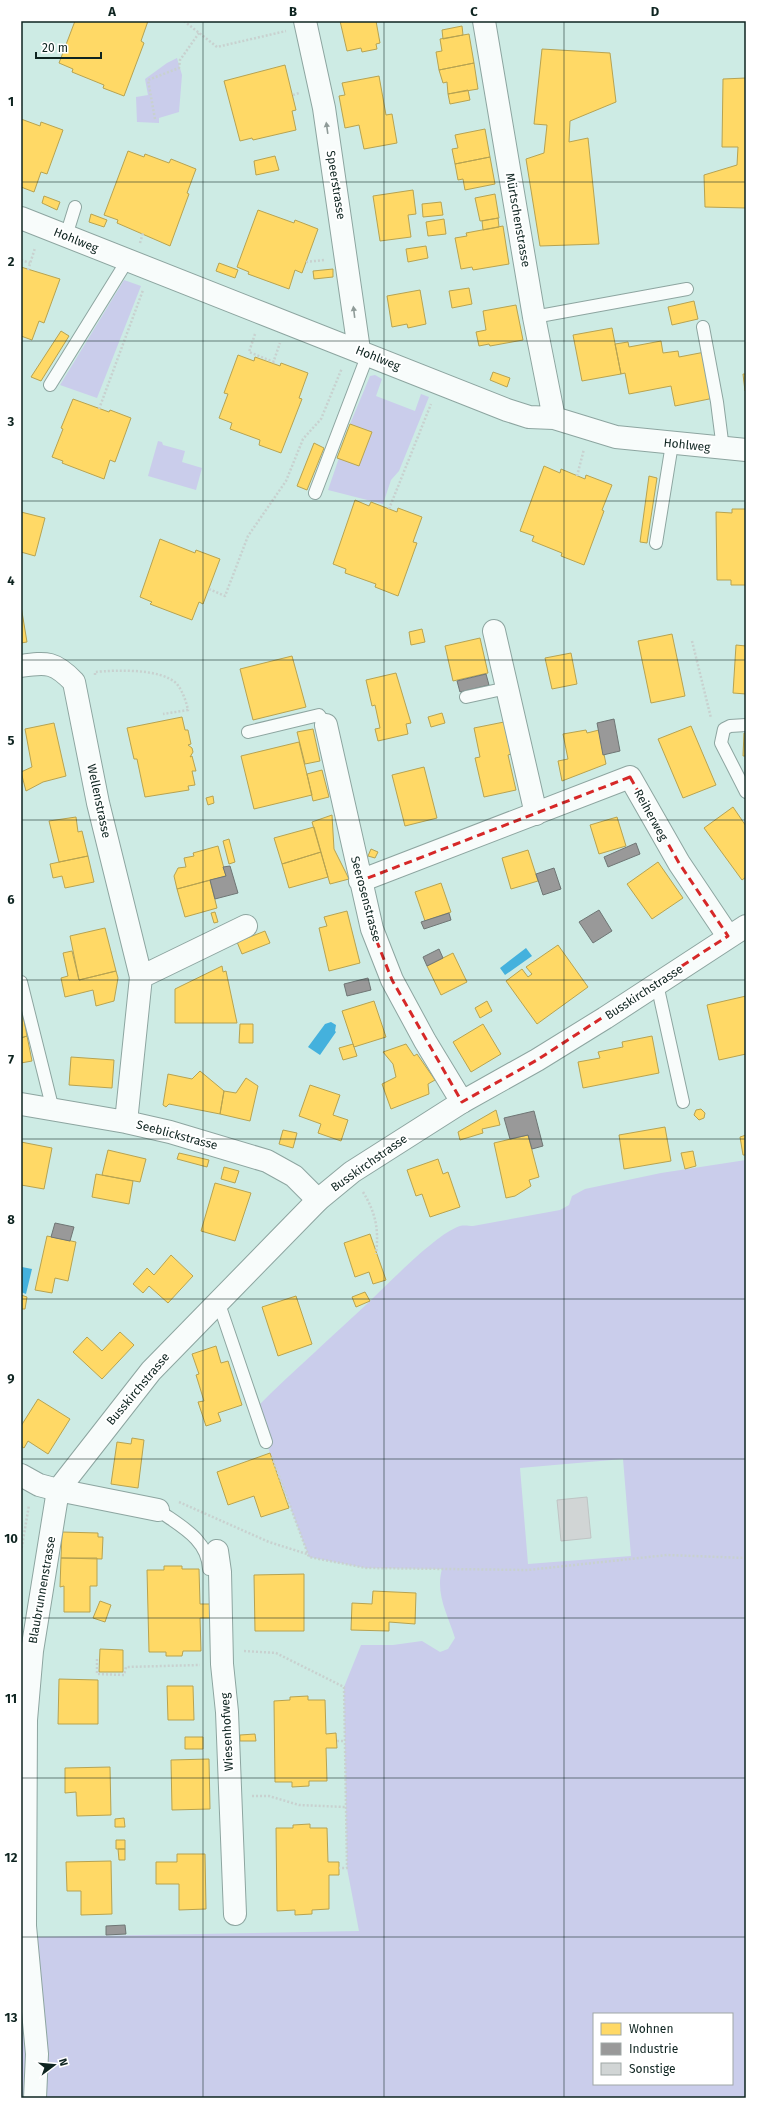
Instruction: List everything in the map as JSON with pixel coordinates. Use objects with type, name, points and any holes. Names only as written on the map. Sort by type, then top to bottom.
[{"type":"street","name":"Mürtschenstrasse","points":[[484,21],[534,317],[554,418]]},
{"type":"street","name":"Speerstrasse","points":[[305,24],[324,108],[360,350]]},
{"type":"street","name":"Hohlweg","points":[[21,218],[150,271],[360,350],[439,383],[529,417],[554,418],[616,437],[672,444],[746,450]]},
{"type":"street","points":[[494,631],[536,814]]},
{"type":"street","name":"Wellenstrasse","points":[[21,666],[40,664],[61,668],[74,682],[98,804],[141,977],[126,1122]]},
{"type":"street","name":"Seerosenstrasse","points":[[326,725],[372,929],[392,980],[425,1041],[462,1102]]},
{"type":"street","name":"Reiherweg","points":[[360,881],[630,777],[675,856],[737,931]]},
{"type":"street","points":[[141,977],[246,926]]},
{"type":"street","name":"Busskirchstrasse","points":[[58,1490],[151,1371],[318,1200],[352,1172],[462,1102],[537,1060],[737,931]]},
{"type":"street","name":"Seeblickstrasse","points":[[21,1104],[126,1122],[170,1132],[267,1161],[294,1176],[318,1200]]},
{"type":"street","points":[[21,1475],[40,1485],[58,1490],[158,1510]]},
{"type":"street","name":"Blaubrunnenstrasse","points":[[35,2098],[37,2054],[25,1926],[26,1720],[32,1651],[58,1490]]},
{"type":"street","name":"Wiesenhofweg","points":[[213,1560],[220,1572],[222,1649],[227,1712],[235,1914]]},
{"type":"lane","points":[[66,236],[75,207]]},
{"type":"lane","points":[[50,384],[127,261]]},
{"type":"lane","points":[[534,317],[687,289]]},
{"type":"lane","points":[[703,327],[718,402],[723,449]]},
{"type":"lane","points":[[315,493],[360,350]]},
{"type":"lane","points":[[656,542],[672,444]]},
{"type":"lane","points":[[466,697],[507,688]]},
{"type":"lane","points":[[248,732],[319,715],[326,725]]},
{"type":"lane","points":[[746,725],[730,726],[724,729],[721,735],[723,749],[746,792]]},
{"type":"lane","points":[[21,982],[53,1110]]},
{"type":"lane","points":[[657,984],[683,1102]]},
{"type":"lane","points":[[218,1301],[266,1442]]},
{"type":"lane","points":[[158,1510],[197,1538],[208,1558],[213,1560]]},
{"type":"path","points":[[184,21],[217,47],[305,24]]},
{"type":"path","points":[[155,119],[148,80],[179,68],[180,60],[199,33]]},
{"type":"path","points":[[21,260],[30,263]]},
{"type":"path","points":[[99,409],[150,271]]},
{"type":"path","points":[[256,333],[249,352],[273,362],[282,335]]},
{"type":"path","points":[[209,589],[224,596],[248,536],[286,481],[303,439],[321,419],[360,350]]},
{"type":"path","points":[[389,509],[439,383]]},
{"type":"path","points":[[577,476],[590,430]]},
{"type":"path","points":[[692,641],[713,724],[721,735]]},
{"type":"path","points":[[96,679],[95,672],[113,670],[146,672],[165,677],[176,684],[183,694],[188,710],[163,714]]},
{"type":"path","points":[[352,1172],[365,1194],[376,1221],[378,1234],[376,1254]]},
{"type":"path","points":[[266,1442],[309,1557],[366,1568],[528,1570],[667,1555],[746,1558]]},
{"type":"path","points":[[21,1552],[30,1506],[26,1502]]},
{"type":"path","points":[[222,1649],[276,1653],[344,1687],[347,1868],[338,1868]]},
{"type":"path","points":[[97,1659],[97,1674],[124,1675],[126,1667],[187,1665]]},
{"type":"path","points":[[337,1741],[344,1741]]},
{"type":"path","points":[[230,1795],[269,1796],[299,1805],[345,1807]]},
{"type":"highlighted area","points":[[630,777],[679,863],[728,936],[537,1060],[462,1102],[392,980],[372,929],[360,881]]},
{"type":"shaded area","points":[[177,58],[182,75],[179,112],[159,118],[159,123],[137,122],[136,97],[148,95],[145,79],[167,63]]},
{"type":"shaded area","points":[[124,280],[141,286],[97,398],[60,385]]},
{"type":"shaded area","points":[[375,375],[382,379],[376,396],[415,411],[421,394],[429,397],[399,471],[391,480],[383,504],[328,490],[339,458],[371,432],[350,424],[370,376]]},
{"type":"shaded area","points":[[158,441],[162,442],[163,445],[185,451],[182,462],[202,468],[196,490],[148,476]]},
{"type":"shaded area","points":[[746,1160],[746,2098],[21,2098],[21,1935],[32,1937],[359,1931],[347,1868],[344,1687],[361,1645],[393,1645],[422,1641],[440,1652],[448,1649],[455,1638],[441,1596],[440,1578],[442,1569],[366,1568],[309,1557],[266,1442],[257,1407],[413,1260],[439,1238],[460,1226],[473,1226],[560,1210],[569,1205],[572,1196],[585,1189],[661,1173]],"holes":[[[623,1459],[631,1556],[528,1564],[520,1468]]]},
{"type":"water","points":[[526,948],[532,956],[505,975],[500,968]]},
{"type":"water","points":[[331,1022],[336,1025],[336,1032],[320,1055],[308,1047],[325,1024]]},
{"type":"water","points":[[22,1267],[32,1269],[26,1294],[21,1292]]},
{"type":"building: Wohnen","points":[[75,21],[148,21],[141,41],[144,43],[124,96],[103,88],[104,85],[72,72],[73,69],[59,63]]},
{"type":"building: Wohnen","points":[[340,21],[376,21],[380,43],[376,44],[377,49],[362,52],[361,48],[347,51]]},
{"type":"building: Wohnen","points":[[462,26],[463,35],[443,39],[442,30]]},
{"type":"building: Wohnen","points":[[469,34],[474,63],[439,70],[436,52],[442,51],[440,39]]},
{"type":"building: Wohnen","points":[[542,49],[610,53],[616,102],[570,121],[569,142],[588,138],[599,244],[540,246],[526,159],[544,153],[547,125],[534,124]]},
{"type":"building: Wohnen","points":[[474,63],[478,89],[448,94],[447,82],[443,83],[439,70]]},
{"type":"building: Wohnen","points":[[285,65],[296,110],[292,111],[296,130],[253,140],[252,138],[240,141],[224,81]]},
{"type":"building: Wohnen","points":[[379,76],[386,115],[392,114],[397,143],[364,149],[359,125],[345,128],[339,96],[345,95],[342,83]]},
{"type":"building: Wohnen","points":[[746,78],[746,208],[705,207],[704,175],[737,165],[738,147],[722,147],[723,79]]},
{"type":"building: Wohnen","points":[[468,90],[470,100],[450,104],[448,94]]},
{"type":"building: Wohnen","points":[[21,119],[40,126],[41,122],[63,130],[47,174],[41,172],[34,192],[21,187]]},
{"type":"building: Wohnen","points":[[485,129],[490,157],[455,164],[452,149],[458,148],[455,135]]},
{"type":"building: Wohnen","points":[[128,151],[144,157],[145,154],[169,163],[171,159],[196,169],[187,193],[189,194],[170,246],[117,223],[118,220],[104,215]]},
{"type":"building: Wohnen","points":[[275,156],[279,170],[256,175],[254,161]]},
{"type":"building: Wohnen","points":[[490,157],[495,184],[465,190],[463,179],[458,180],[455,164]]},
{"type":"building: Wohnen","points":[[413,190],[416,214],[408,215],[411,237],[380,241],[373,196]]},
{"type":"building: Wohnen","points":[[495,194],[499,218],[480,221],[475,198]]},
{"type":"building: Wohnen","points":[[44,196],[60,202],[57,210],[42,203]]},
{"type":"building: Wohnen","points":[[441,202],[443,215],[423,217],[422,204]]},
{"type":"building: Wohnen","points":[[258,210],[294,223],[295,220],[318,229],[302,273],[295,270],[289,289],[248,274],[249,272],[237,267]]},
{"type":"building: Wohnen","points":[[91,214],[107,220],[104,227],[89,222]]},
{"type":"building: Wohnen","points":[[498,218],[499,227],[483,230],[482,221]]},
{"type":"building: Wohnen","points":[[444,219],[446,234],[428,236],[426,222]]},
{"type":"building: Wohnen","points":[[503,226],[509,264],[473,270],[472,267],[461,269],[455,238],[467,236],[466,233]]},
{"type":"building: Wohnen","points":[[426,246],[428,258],[408,262],[406,249]]},
{"type":"building: Wohnen","points":[[219,263],[238,270],[235,278],[216,271]]},
{"type":"building: Wohnen","points":[[21,267],[60,279],[44,323],[39,321],[32,340],[21,336]]},
{"type":"building: Wohnen","points":[[333,269],[333,277],[314,279],[313,271]]},
{"type":"building: Wohnen","points":[[469,288],[472,304],[452,308],[449,291]]},
{"type":"building: Wohnen","points":[[420,290],[426,324],[408,328],[407,324],[392,327],[387,296]]},
{"type":"building: Wohnen","points":[[694,301],[698,319],[672,325],[668,307]]},
{"type":"building: Wohnen","points":[[516,305],[523,340],[490,346],[489,344],[479,346],[476,332],[486,330],[483,311]]},
{"type":"building: Wohnen","points":[[612,328],[621,374],[582,381],[573,335]]},
{"type":"building: Wohnen","points":[[61,331],[69,336],[41,381],[31,377]]},
{"type":"building: Wohnen","points":[[661,341],[663,353],[678,351],[679,357],[705,352],[714,398],[675,406],[671,386],[629,394],[625,373],[621,374],[615,344],[628,342],[629,347]]},
{"type":"building: Wohnen","points":[[238,355],[254,361],[255,357],[280,366],[281,363],[308,373],[299,398],[302,399],[281,453],[259,445],[260,440],[230,429],[232,423],[219,418],[228,394],[224,393]]},
{"type":"building: Wohnen","points":[[493,372],[510,378],[507,387],[490,380]]},
{"type":"building: Wohnen","points":[[743,374],[746,374],[746,391],[745,391]]},
{"type":"building: Wohnen","points":[[73,399],[131,418],[115,462],[110,460],[104,479],[62,463],[63,461],[52,457],[63,429],[61,428]]},
{"type":"building: Wohnen","points":[[350,424],[372,432],[359,466],[337,458]]},
{"type":"building: Wohnen","points":[[314,443],[324,448],[307,490],[297,486]]},
{"type":"building: Wohnen","points":[[544,466],[560,473],[561,469],[585,479],[586,475],[612,485],[584,565],[561,556],[562,553],[532,541],[534,536],[520,531]]},
{"type":"building: Wohnen","points":[[649,476],[657,478],[647,543],[640,542]]},
{"type":"building: Wohnen","points":[[355,500],[369,506],[371,502],[397,512],[398,508],[422,517],[413,542],[417,543],[398,596],[375,587],[376,584],[345,573],[346,569],[333,564]]},
{"type":"building: Wohnen","points":[[732,509],[746,509],[746,585],[731,585],[731,580],[717,580],[716,512],[732,513]]},
{"type":"building: Wohnen","points":[[21,512],[45,518],[35,556],[21,552]]},
{"type":"building: Wohnen","points":[[160,539],[195,553],[196,550],[220,559],[203,604],[199,602],[192,620],[150,604],[152,602],[140,597]]},
{"type":"building: Wohnen","points":[[21,606],[27,642],[21,643]]},
{"type":"building: Wohnen","points":[[422,629],[425,642],[411,645],[409,632]]},
{"type":"building: Wohnen","points":[[672,634],[685,696],[651,703],[638,641]]},
{"type":"building: Wohnen","points":[[480,638],[488,673],[453,681],[445,646]]},
{"type":"building: Wohnen","points":[[736,645],[746,646],[746,694],[733,693]]},
{"type":"building: Wohnen","points":[[571,653],[577,684],[552,689],[545,658]]},
{"type":"building: Wohnen","points":[[292,656],[306,707],[253,720],[240,669]]},
{"type":"building: Wohnen","points":[[396,673],[411,723],[406,724],[408,734],[378,741],[375,729],[380,728],[375,705],[372,706],[366,680]]},
{"type":"building: Wohnen","points":[[442,713],[445,723],[431,727],[428,717]]},
{"type":"building: Wohnen","points":[[182,717],[185,730],[188,730],[191,744],[188,745],[192,748],[193,752],[190,757],[192,756],[196,771],[192,771],[195,785],[188,786],[189,790],[145,797],[137,759],[134,759],[127,728]]},
{"type":"building: Wohnen","points":[[504,722],[511,754],[508,755],[516,790],[484,797],[475,758],[480,757],[474,728]]},
{"type":"building: Wohnen","points":[[54,723],[66,776],[43,782],[26,791],[21,772],[32,767],[25,729]]},
{"type":"building: Wohnen","points":[[691,726],[716,785],[683,798],[658,739]]},
{"type":"building: Wohnen","points":[[313,729],[320,761],[305,764],[297,732]]},
{"type":"building: Wohnen","points":[[586,730],[587,733],[599,730],[606,764],[562,781],[558,761],[568,759],[563,734]]},
{"type":"building: Wohnen","points":[[744,733],[746,733],[746,756],[743,756]]},
{"type":"building: Wohnen","points":[[299,742],[312,795],[254,809],[241,756]]},
{"type":"building: Wohnen","points":[[424,767],[437,818],[405,826],[392,775]]},
{"type":"building: Wohnen","points":[[322,770],[329,797],[313,801],[307,774]]},
{"type":"building: Wohnen","points":[[213,796],[214,803],[208,805],[206,798]]},
{"type":"building: Wohnen","points":[[733,807],[746,826],[746,877],[742,880],[704,828]]},
{"type":"building: Wohnen","points":[[332,815],[334,849],[349,879],[330,884],[312,822]]},
{"type":"building: Wohnen","points":[[76,817],[78,832],[82,831],[88,856],[59,862],[49,821]]},
{"type":"building: Wohnen","points":[[617,817],[626,846],[599,854],[590,825]]},
{"type":"building: Wohnen","points":[[314,827],[321,852],[282,864],[274,838]]},
{"type":"building: Wohnen","points":[[229,839],[235,862],[229,864],[223,841]]},
{"type":"building: Wohnen","points":[[218,846],[226,876],[177,889],[174,876],[178,868],[186,867],[184,858],[194,856],[193,853]]},
{"type":"building: Wohnen","points":[[371,849],[378,852],[375,858],[368,856]]},
{"type":"building: Wohnen","points":[[528,850],[538,881],[511,889],[502,858]]},
{"type":"building: Wohnen","points":[[321,852],[328,877],[289,888],[282,864]]},
{"type":"building: Wohnen","points":[[88,856],[94,882],[65,888],[62,876],[53,878],[50,864]]},
{"type":"building: Wohnen","points":[[658,862],[683,898],[652,919],[627,884]]},
{"type":"building: Wohnen","points":[[210,880],[217,908],[185,917],[177,889]]},
{"type":"building: Wohnen","points":[[441,883],[451,912],[425,921],[415,892]]},
{"type":"building: Wohnen","points":[[347,911],[360,963],[329,971],[319,928],[327,926],[324,917]]},
{"type":"building: Wohnen","points":[[215,912],[218,922],[214,923],[211,913]]},
{"type":"building: Wohnen","points":[[105,928],[116,971],[79,980],[70,936]]},
{"type":"building: Wohnen","points":[[265,931],[270,943],[242,954],[237,942]]},
{"type":"building: Wohnen","points":[[558,945],[588,987],[537,1024],[506,981],[522,969],[528,977],[532,974],[526,967]]},
{"type":"building: Wohnen","points":[[72,951],[79,980],[116,971],[118,978],[114,1001],[96,1006],[93,990],[65,997],[61,978],[68,976],[63,953]]},
{"type":"building: Wohnen","points":[[453,953],[467,982],[441,995],[427,966]]},
{"type":"building: Wohnen","points":[[222,966],[223,972],[226,971],[237,1023],[175,1023],[175,989]]},
{"type":"building: Wohnen","points":[[746,996],[746,1054],[719,1060],[707,1005]]},
{"type":"building: Wohnen","points":[[374,1001],[386,1037],[354,1047],[342,1011]]},
{"type":"building: Wohnen","points":[[487,1001],[492,1011],[480,1018],[475,1008]]},
{"type":"building: Wohnen","points":[[22,1009],[27,1036],[21,1038],[21,1010]]},
{"type":"building: Wohnen","points":[[240,1024],[253,1024],[253,1043],[239,1043]]},
{"type":"building: Wohnen","points":[[483,1024],[501,1054],[471,1072],[453,1042]]},
{"type":"building: Wohnen","points":[[27,1036],[32,1061],[21,1063],[21,1038]]},
{"type":"building: Wohnen","points":[[652,1036],[659,1073],[583,1088],[578,1062],[600,1058],[598,1052],[623,1047],[622,1042]]},
{"type":"building: Wohnen","points":[[353,1044],[357,1056],[343,1060],[339,1048]]},
{"type":"building: Wohnen","points":[[406,1044],[414,1056],[417,1054],[435,1080],[428,1084],[429,1094],[391,1109],[382,1084],[396,1077],[393,1064],[383,1052]]},
{"type":"building: Wohnen","points":[[71,1057],[114,1060],[112,1088],[69,1085]]},
{"type":"building: Wohnen","points":[[200,1071],[224,1091],[220,1114],[169,1104],[166,1107],[163,1105],[168,1074],[192,1079]]},
{"type":"building: Wohnen","points":[[246,1078],[258,1086],[250,1121],[220,1114],[224,1091],[236,1093]]},
{"type":"building: Wohnen","points":[[310,1085],[340,1095],[333,1115],[348,1120],[341,1141],[318,1133],[321,1124],[299,1116]]},
{"type":"building: Wohnen","points":[[701,1109],[705,1113],[704,1118],[699,1120],[694,1115],[696,1110]]},
{"type":"building: Wohnen","points":[[496,1110],[500,1125],[482,1129],[483,1133],[460,1140],[458,1132]]},
{"type":"building: Wohnen","points":[[665,1127],[671,1161],[624,1169],[619,1135]]},
{"type":"building: Wohnen","points":[[283,1130],[297,1133],[293,1148],[279,1144]]},
{"type":"building: Wohnen","points":[[528,1135],[539,1177],[529,1180],[531,1186],[515,1196],[506,1198],[494,1143]]},
{"type":"building: Wohnen","points":[[746,1135],[746,1155],[743,1155],[740,1137]]},
{"type":"building: Wohnen","points":[[21,1142],[52,1148],[44,1189],[21,1185]]},
{"type":"building: Wohnen","points":[[108,1150],[146,1159],[140,1182],[102,1175]]},
{"type":"building: Wohnen","points":[[693,1151],[696,1166],[685,1169],[681,1153]]},
{"type":"building: Wohnen","points":[[179,1153],[209,1160],[207,1167],[177,1159]]},
{"type":"building: Wohnen","points":[[438,1159],[443,1174],[448,1172],[460,1207],[430,1217],[422,1194],[416,1196],[407,1170]]},
{"type":"building: Wohnen","points":[[224,1167],[239,1171],[235,1183],[221,1179]]},
{"type":"building: Wohnen","points":[[96,1174],[133,1181],[129,1204],[92,1197]]},
{"type":"building: Wohnen","points":[[215,1183],[251,1193],[235,1241],[201,1231]]},
{"type":"building: Wohnen","points":[[370,1234],[386,1280],[373,1284],[369,1272],[355,1277],[344,1243]]},
{"type":"building: Wohnen","points":[[47,1236],[76,1242],[68,1281],[55,1278],[52,1293],[35,1290]]},
{"type":"building: Wohnen","points":[[171,1255],[193,1276],[168,1303],[149,1286],[143,1293],[133,1284],[147,1268],[154,1275]]},
{"type":"building: Wohnen","points":[[365,1292],[370,1301],[356,1307],[352,1297]]},
{"type":"building: Wohnen","points":[[21,1295],[27,1297],[25,1309],[21,1309]]},
{"type":"building: Wohnen","points":[[296,1296],[312,1344],[278,1356],[262,1307]]},
{"type":"building: Wohnen","points":[[120,1332],[134,1345],[102,1379],[73,1352],[87,1337],[102,1351]]},
{"type":"building: Wohnen","points":[[216,1346],[221,1363],[228,1361],[242,1405],[218,1413],[221,1421],[206,1426],[198,1402],[204,1401],[196,1375],[199,1374],[192,1354]]},
{"type":"building: Wohnen","points":[[38,1399],[70,1419],[48,1454],[28,1441],[24,1448],[21,1446],[21,1426]]},
{"type":"building: Wohnen","points":[[132,1438],[144,1440],[138,1488],[111,1484],[117,1442],[131,1444]]},
{"type":"building: Wohnen","points":[[270,1453],[289,1508],[261,1517],[254,1496],[228,1505],[217,1472]]},
{"type":"building: Wohnen","points":[[62,1532],[98,1533],[98,1537],[103,1537],[102,1559],[61,1558]]},
{"type":"building: Wohnen","points":[[61,1558],[97,1558],[97,1586],[90,1586],[90,1612],[64,1612],[64,1586],[60,1587]]},
{"type":"building: Wohnen","points":[[164,1566],[182,1566],[182,1569],[199,1569],[200,1604],[210,1604],[211,1618],[200,1618],[201,1651],[183,1651],[182,1656],[166,1656],[166,1652],[149,1652],[147,1570],[164,1570]]},
{"type":"building: Wohnen","points":[[304,1574],[304,1631],[255,1631],[254,1575]]},
{"type":"building: Wohnen","points":[[373,1591],[416,1593],[415,1624],[389,1622],[389,1631],[351,1630],[352,1603],[372,1604]]},
{"type":"building: Wohnen","points":[[100,1601],[111,1605],[105,1622],[93,1618]]},
{"type":"building: Wohnen","points":[[100,1649],[123,1650],[123,1672],[99,1672]]},
{"type":"building: Wohnen","points":[[59,1679],[98,1680],[98,1724],[58,1724]]},
{"type":"building: Wohnen","points":[[167,1686],[193,1686],[194,1720],[168,1720]]},
{"type":"building: Wohnen","points":[[308,1696],[308,1700],[325,1700],[326,1734],[336,1733],[337,1748],[326,1748],[327,1781],[309,1781],[309,1786],[292,1787],[292,1782],[275,1782],[274,1701],[290,1700],[290,1697]]},
{"type":"building: Wohnen","points":[[255,1734],[256,1741],[240,1741],[240,1735]]},
{"type":"building: Wohnen","points":[[185,1737],[203,1737],[203,1749],[185,1749]]},
{"type":"building: Wohnen","points":[[209,1759],[210,1809],[172,1810],[171,1760]]},
{"type":"building: Wohnen","points":[[110,1767],[111,1815],[77,1816],[76,1792],[65,1793],[65,1768]]},
{"type":"building: Wohnen","points":[[124,1818],[125,1827],[115,1827],[115,1819]]},
{"type":"building: Wohnen","points":[[310,1824],[310,1828],[327,1828],[328,1862],[339,1862],[339,1875],[329,1875],[329,1909],[312,1910],[312,1914],[295,1915],[295,1910],[277,1911],[276,1828],[293,1828],[293,1825]]},
{"type":"building: Wohnen","points":[[116,1840],[125,1840],[125,1849],[116,1849]]},
{"type":"building: Wohnen","points":[[118,1849],[125,1849],[125,1860],[119,1860]]},
{"type":"building: Wohnen","points":[[177,1854],[205,1854],[206,1909],[179,1910],[179,1884],[156,1884],[156,1862],[177,1862]]},
{"type":"building: Wohnen","points":[[111,1861],[112,1914],[81,1915],[81,1891],[67,1891],[66,1862]]},
{"type":"building: Industrie","points":[[486,674],[489,685],[460,692],[457,681]]},
{"type":"building: Industrie","points":[[614,719],[620,751],[603,755],[597,723]]},
{"type":"building: Industrie","points":[[636,843],[640,854],[608,867],[604,857]]},
{"type":"building: Industrie","points":[[230,866],[238,893],[215,899],[210,880],[226,876],[223,867]]},
{"type":"building: Industrie","points":[[554,868],[561,889],[543,895],[536,874]]},
{"type":"building: Industrie","points":[[599,910],[612,931],[593,943],[579,922]]},
{"type":"building: Industrie","points":[[449,913],[451,920],[424,929],[421,922]]},
{"type":"building: Industrie","points":[[439,949],[443,958],[427,966],[423,957]]},
{"type":"building: Industrie","points":[[368,978],[371,990],[347,996],[344,984]]},
{"type":"building: Industrie","points":[[534,1111],[543,1146],[532,1149],[528,1135],[510,1139],[504,1118]]},
{"type":"building: Industrie","points":[[55,1223],[74,1227],[70,1241],[51,1237]]},
{"type":"building: Industrie","points":[[125,1925],[126,1934],[106,1935],[106,1926]]},
{"type":"building: Sonstige","points":[[587,1497],[591,1538],[561,1541],[557,1500]]}]
